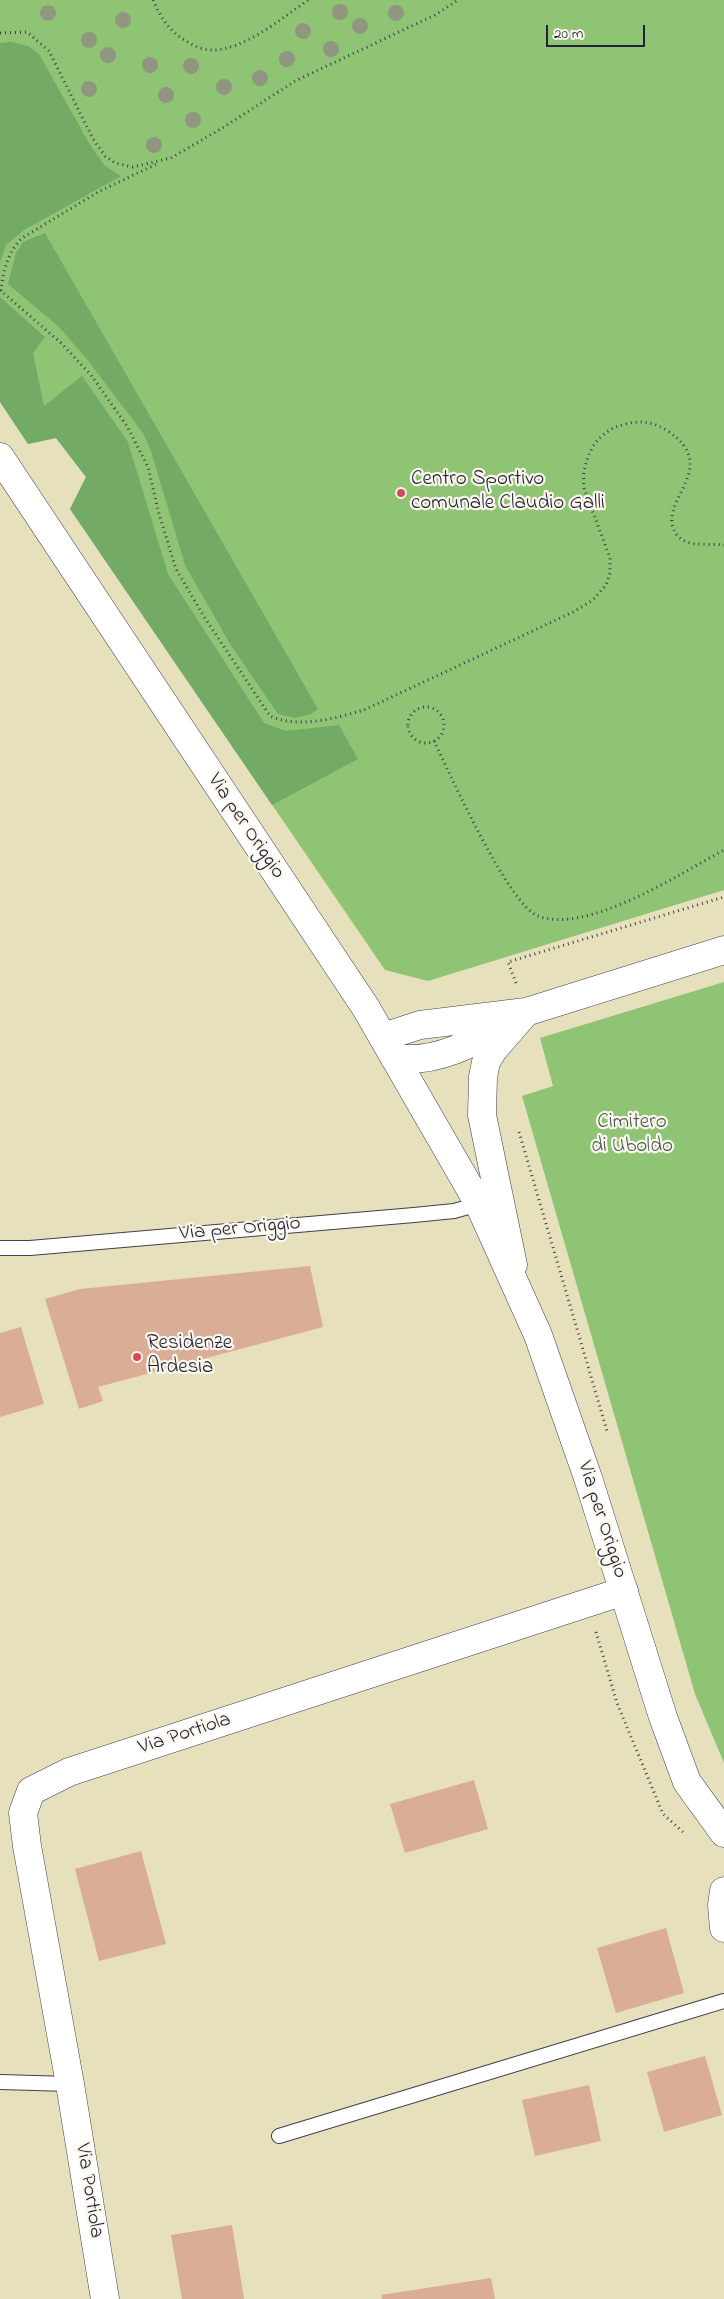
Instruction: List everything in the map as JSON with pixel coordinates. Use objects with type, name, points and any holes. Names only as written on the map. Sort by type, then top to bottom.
[{"type":"street","name":"Via per Origgio","points":[[0,457],[360,1000],[389,1047],[478,1204],[538,1334],[624,1591],[663,1717],[687,1782],[724,1833]]},
{"type":"street","points":[[389,1047],[411,1060],[451,1051],[474,1042],[526,1012],[724,950]]},
{"type":"street","points":[[517,1285],[482,1115],[483,1077],[486,1062],[493,1050],[526,1012]]},
{"type":"street","name":"Via Portiola","points":[[105,2299],[70,2084],[27,1846],[23,1813],[31,1791],[70,1772],[624,1591]]},
{"type":"street","points":[[724,1891],[722,1905],[724,1928]]},
{"type":"lane","name":"Via per Origgio","points":[[0,1248],[30,1248],[424,1214],[454,1211],[478,1204]]},
{"type":"lane","points":[[279,2136],[724,2001]]},
{"type":"lane","points":[[0,2082],[70,2084]]},
{"type":"path","points":[[153,0],[160,18],[167,26],[180,37],[196,46],[209,50],[238,45],[308,0]]},
{"type":"path","points":[[458,0],[435,14],[295,81],[224,127],[171,158],[127,177],[22,238],[12,248],[5,266],[0,290],[61,343],[91,375],[127,426],[148,467],[163,527],[182,582],[270,716],[281,721],[294,723],[336,718],[364,710],[565,616],[593,600],[606,585],[610,573],[610,558],[582,478],[592,449],[598,439],[610,429],[642,421],[655,424],[682,442],[691,465],[682,492],[674,506],[672,515],[673,526],[678,537],[689,543],[724,545]]},
{"type":"path","points":[[0,33],[27,32],[49,51],[93,139],[105,156],[115,163],[132,167],[171,158]]},
{"type":"path","points":[[422,708],[433,709],[438,712],[444,722],[442,734],[434,741],[422,743],[412,737],[409,731],[409,719],[412,714],[422,708]]},
{"type":"path","points":[[434,741],[484,841],[518,898],[537,916],[556,919],[585,917],[641,895],[724,850]]},
{"type":"path","points":[[513,974],[508,962],[724,897]]},
{"type":"path","points":[[518,1126],[609,1438]]},
{"type":"path","points":[[587,1603],[617,1703],[663,1814],[690,1839]]},
{"type":"green space","name":"Centro Sportivo comunale Claudio Galli","points":[[0,0],[724,0],[724,890],[428,981],[385,970],[70,509],[86,477],[56,438],[28,444],[0,402]]},
{"type":"green space","points":[[11,42],[28,46],[39,54],[89,143],[104,165],[121,176],[24,230],[6,245],[0,262],[0,43]]},
{"type":"green space","points":[[45,233],[318,709],[311,714],[295,718],[278,714],[230,644],[185,565],[151,451],[143,433],[86,358],[58,326],[8,284],[16,253],[23,242]]},
{"type":"green space","points":[[0,297],[45,337],[33,353],[44,406],[82,376],[128,442],[168,574],[264,723],[286,731],[339,725],[358,759],[272,805],[70,509],[86,477],[56,438],[28,444],[0,402]]},
{"type":"green space","name":"Cimitero di Uboldo","points":[[724,982],[724,1763],[695,1694],[522,1096],[553,1086],[540,1038]]},
{"type":"building","name":"Residenze Ardesia","points":[[310,1266],[323,1327],[98,1387],[103,1401],[79,1409],[45,1299],[80,1289]]},
{"type":"building","points":[[21,1327],[44,1404],[0,1417],[0,1333]]},
{"type":"building","points":[[474,1780],[488,1829],[405,1853],[390,1804]]},
{"type":"building","points":[[141,1851],[166,1944],[99,1961],[75,1869]]},
{"type":"building","points":[[666,1928],[684,1993],[616,2013],[597,1948]]},
{"type":"building","points":[[705,2056],[722,2115],[664,2132],[647,2072]]},
{"type":"building","points":[[589,2085],[601,2141],[535,2156],[522,2100]]},
{"type":"building","points":[[232,2225],[244,2299],[182,2299],[171,2235]]},
{"type":"building","points":[[491,2278],[495,2299],[382,2299],[381,2295]]},
{"type":"place","name":"Centro Sportivo comunale Claudio Galli","points":[[401,493]]},
{"type":"place","name":"Residenze Ardesia","points":[[137,1357]]}]
